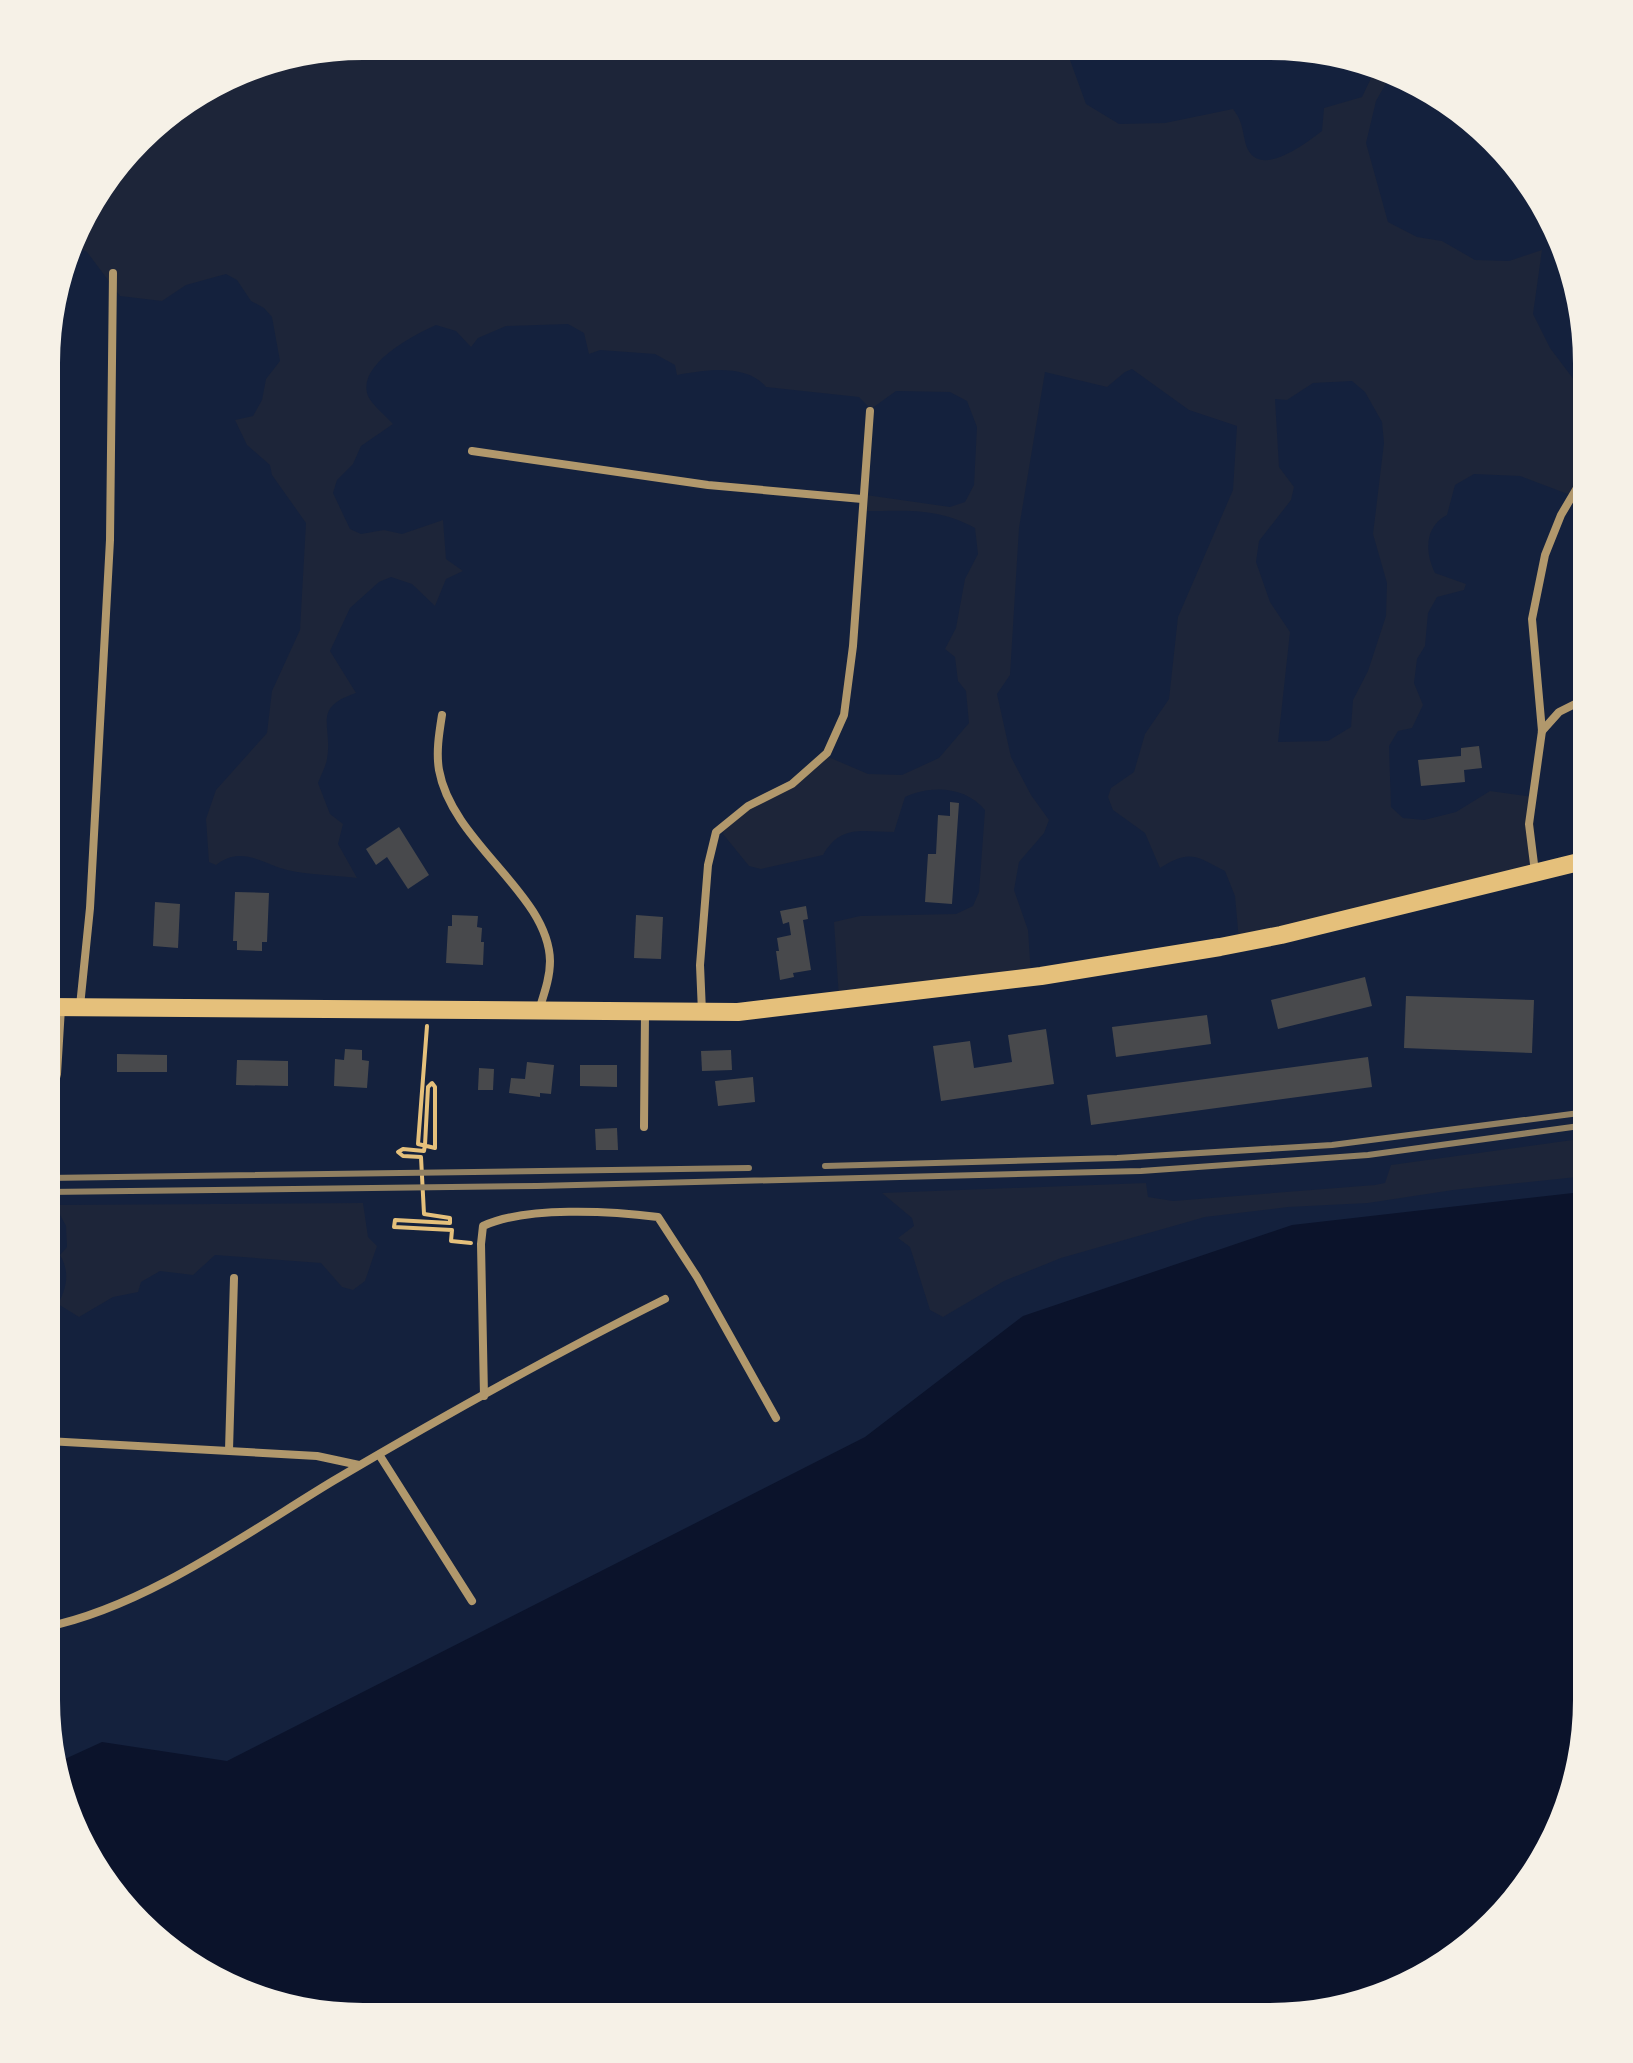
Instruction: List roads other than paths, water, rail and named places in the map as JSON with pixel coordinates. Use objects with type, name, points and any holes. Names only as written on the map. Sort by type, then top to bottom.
[{"type":"main road","points":[[63,1007],[738,1012],[1041,976],[1220,947],[1573,864]]},
{"type":"street","points":[[60,1040],[63,1007],[90,908],[110,540],[113,273]]},
{"type":"street","points":[[702,1013],[700,965],[708,865],[716,832],[748,806],[792,784],[827,753],[844,715],[853,646],[870,411]]},
{"type":"street","points":[[472,451],[708,485],[862,499]]},
{"type":"street","points":[[1535,873],[1529,824],[1542,731],[1532,619],[1545,555],[1573,495]]},
{"type":"street","points":[[1542,731],[1559,712],[1573,705]]},
{"type":"street","points":[[442,715],[437,751],[447,794],[468,833],[538,920],[546,940],[550,961],[539,1010]]},
{"type":"street","points":[[644,1127],[645,1012]]},
{"type":"street","points":[[484,1396],[483,1226],[500,1218],[538,1214],[620,1212],[658,1217],[697,1277],[776,1418]]},
{"type":"street","points":[[229,1450],[234,1278]]},
{"type":"street","points":[[60,1623],[161,1585],[360,1465],[665,1299]]},
{"type":"street","points":[[60,1442],[317,1456],[360,1465]]},
{"type":"street","points":[[380,1456],[472,1601]]},
{"type":"railway","points":[[825,1166],[1117,1158],[1332,1145],[1573,1114]]},
{"type":"railway","points":[[60,1192],[537,1186],[1141,1171],[1368,1155],[1573,1127]]},
{"type":"railway","points":[[60,1178],[749,1168]]}]
